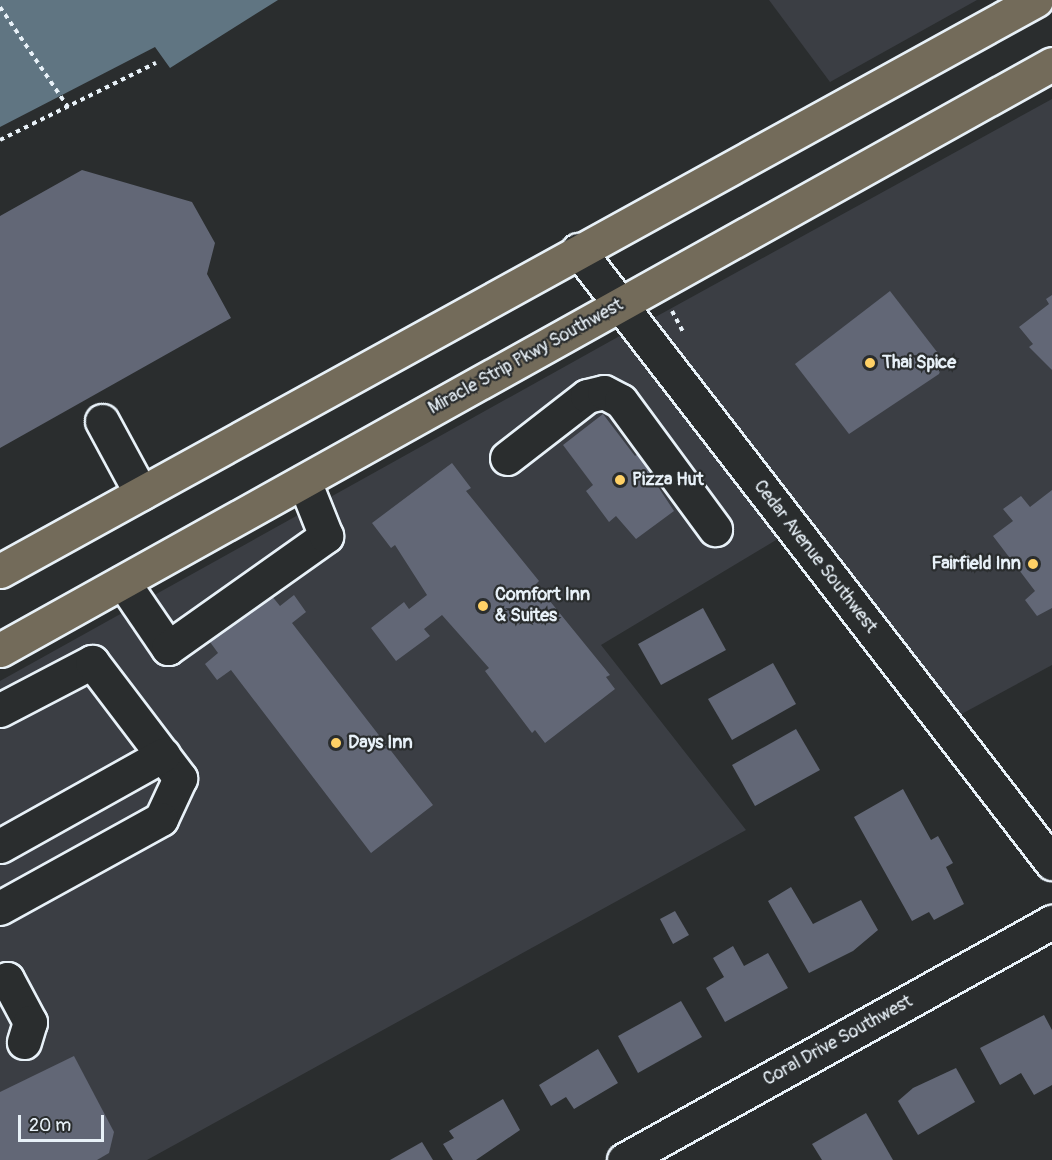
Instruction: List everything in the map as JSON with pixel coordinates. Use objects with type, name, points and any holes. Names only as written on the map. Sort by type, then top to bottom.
[{"type":"highway","points":[[0,572],[578,250],[1036,0]]},
{"type":"highway","name":"Miracle Strip Pkwy Southwest","points":[[0,650],[1052,64]]},
{"type":"street","name":"Cedar Avenue Southwest","points":[[578,250],[1052,863]]},
{"type":"street","points":[[507,458],[587,396],[604,392],[621,402],[715,529]]},
{"type":"street","points":[[102,421],[141,493]]},
{"type":"street","points":[[123,582],[168,648],[326,536],[303,481]]},
{"type":"street","points":[[0,710],[92,662],[180,778],[161,819],[0,908]]},
{"type":"street","points":[[0,846],[163,755]]},
{"type":"street","name":"Coral Drive Southwest","points":[[624,1160],[1052,922]]},
{"type":"street","points":[[0,982],[7,979],[30,1022],[24,1042]]},
{"type":"path","points":[[0,7],[68,107]]},
{"type":"path","points":[[0,140],[156,63]]},
{"type":"shaded area","points":[[769,0],[977,0],[830,82]]},
{"type":"shaded area","points":[[1052,99],[1052,665],[956,717],[650,320]]},
{"type":"shaded area","points":[[625,333],[781,537],[601,645],[746,830],[147,1160],[0,1160],[0,681]]},
{"type":"water","points":[[0,0],[278,0],[170,68],[155,47],[0,127]]},
{"type":"building","points":[[82,170],[192,202],[215,243],[207,274],[231,318],[0,448],[0,216]]},
{"type":"building","name":"Thai Spice","points":[[890,291],[944,361],[939,374],[849,434],[795,364]]},
{"type":"building","points":[[1052,295],[1052,370],[1029,347],[1033,344],[1019,327],[1049,304],[1046,299]]},
{"type":"building","name":"Pizza Hut","points":[[603,414],[635,456],[641,451],[656,472],[651,476],[674,511],[636,539],[616,516],[609,522],[586,491],[593,485],[563,445]]},
{"type":"building","name":"Comfort Inn & Suites","points":[[452,463],[471,488],[466,491],[539,581],[536,584],[610,675],[606,677],[615,689],[545,743],[535,730],[532,733],[485,671],[489,668],[442,615],[424,629],[430,636],[396,661],[371,628],[404,602],[409,609],[427,595],[395,545],[391,548],[372,523]]},
{"type":"building","name":"Fairfield Inn","points":[[1052,490],[1052,608],[1037,616],[1025,600],[1035,591],[993,536],[1013,521],[1003,509],[1021,496],[1030,507]]},
{"type":"building","name":"Days Inn","points":[[271,595],[280,606],[294,595],[306,612],[292,623],[433,805],[371,853],[231,670],[217,680],[205,664],[218,653],[210,642]]},
{"type":"building","points":[[703,608],[726,650],[661,685],[638,644]]},
{"type":"building","points":[[773,663],[796,704],[732,740],[708,699]]},
{"type":"building","points":[[796,729],[820,770],[755,806],[732,765]]},
{"type":"building","points":[[903,789],[931,840],[938,836],[953,863],[946,867],[964,904],[934,920],[929,912],[912,921],[854,817]]},
{"type":"building","points":[[791,887],[813,924],[861,900],[878,930],[853,951],[809,973],[768,901]]},
{"type":"building","points":[[675,911],[689,935],[673,944],[660,919]]},
{"type":"building","points":[[733,946],[744,966],[768,953],[788,988],[725,1022],[706,988],[724,977],[713,958]]},
{"type":"building","points":[[681,1001],[702,1037],[638,1073],[618,1036]]},
{"type":"building","points":[[1044,1015],[1052,1030],[1052,1085],[1034,1095],[1021,1073],[1000,1085],[980,1048]]},
{"type":"building","points":[[598,1049],[618,1083],[574,1109],[566,1097],[551,1106],[539,1085]]},
{"type":"building","points":[[74,1056],[114,1132],[109,1153],[97,1160],[0,1160],[0,1092]]},
{"type":"building","points":[[956,1068],[975,1102],[918,1135],[898,1101],[913,1088]]},
{"type":"building","points":[[503,1099],[520,1130],[476,1160],[453,1160],[443,1144],[454,1138],[449,1131]]},
{"type":"building","points":[[866,1113],[893,1160],[822,1160],[812,1144]]},
{"type":"building","points":[[422,1142],[433,1160],[390,1160]]},
{"type":"place","name":"Thai Spice","points":[[870,363]]},
{"type":"place","name":"Pizza Hut","points":[[620,480]]},
{"type":"place","name":"Fairfield Inn","points":[[1033,564]]},
{"type":"place","name":"Comfort Inn & Suites","points":[[483,606]]},
{"type":"place","name":"Days Inn","points":[[336,743]]}]
